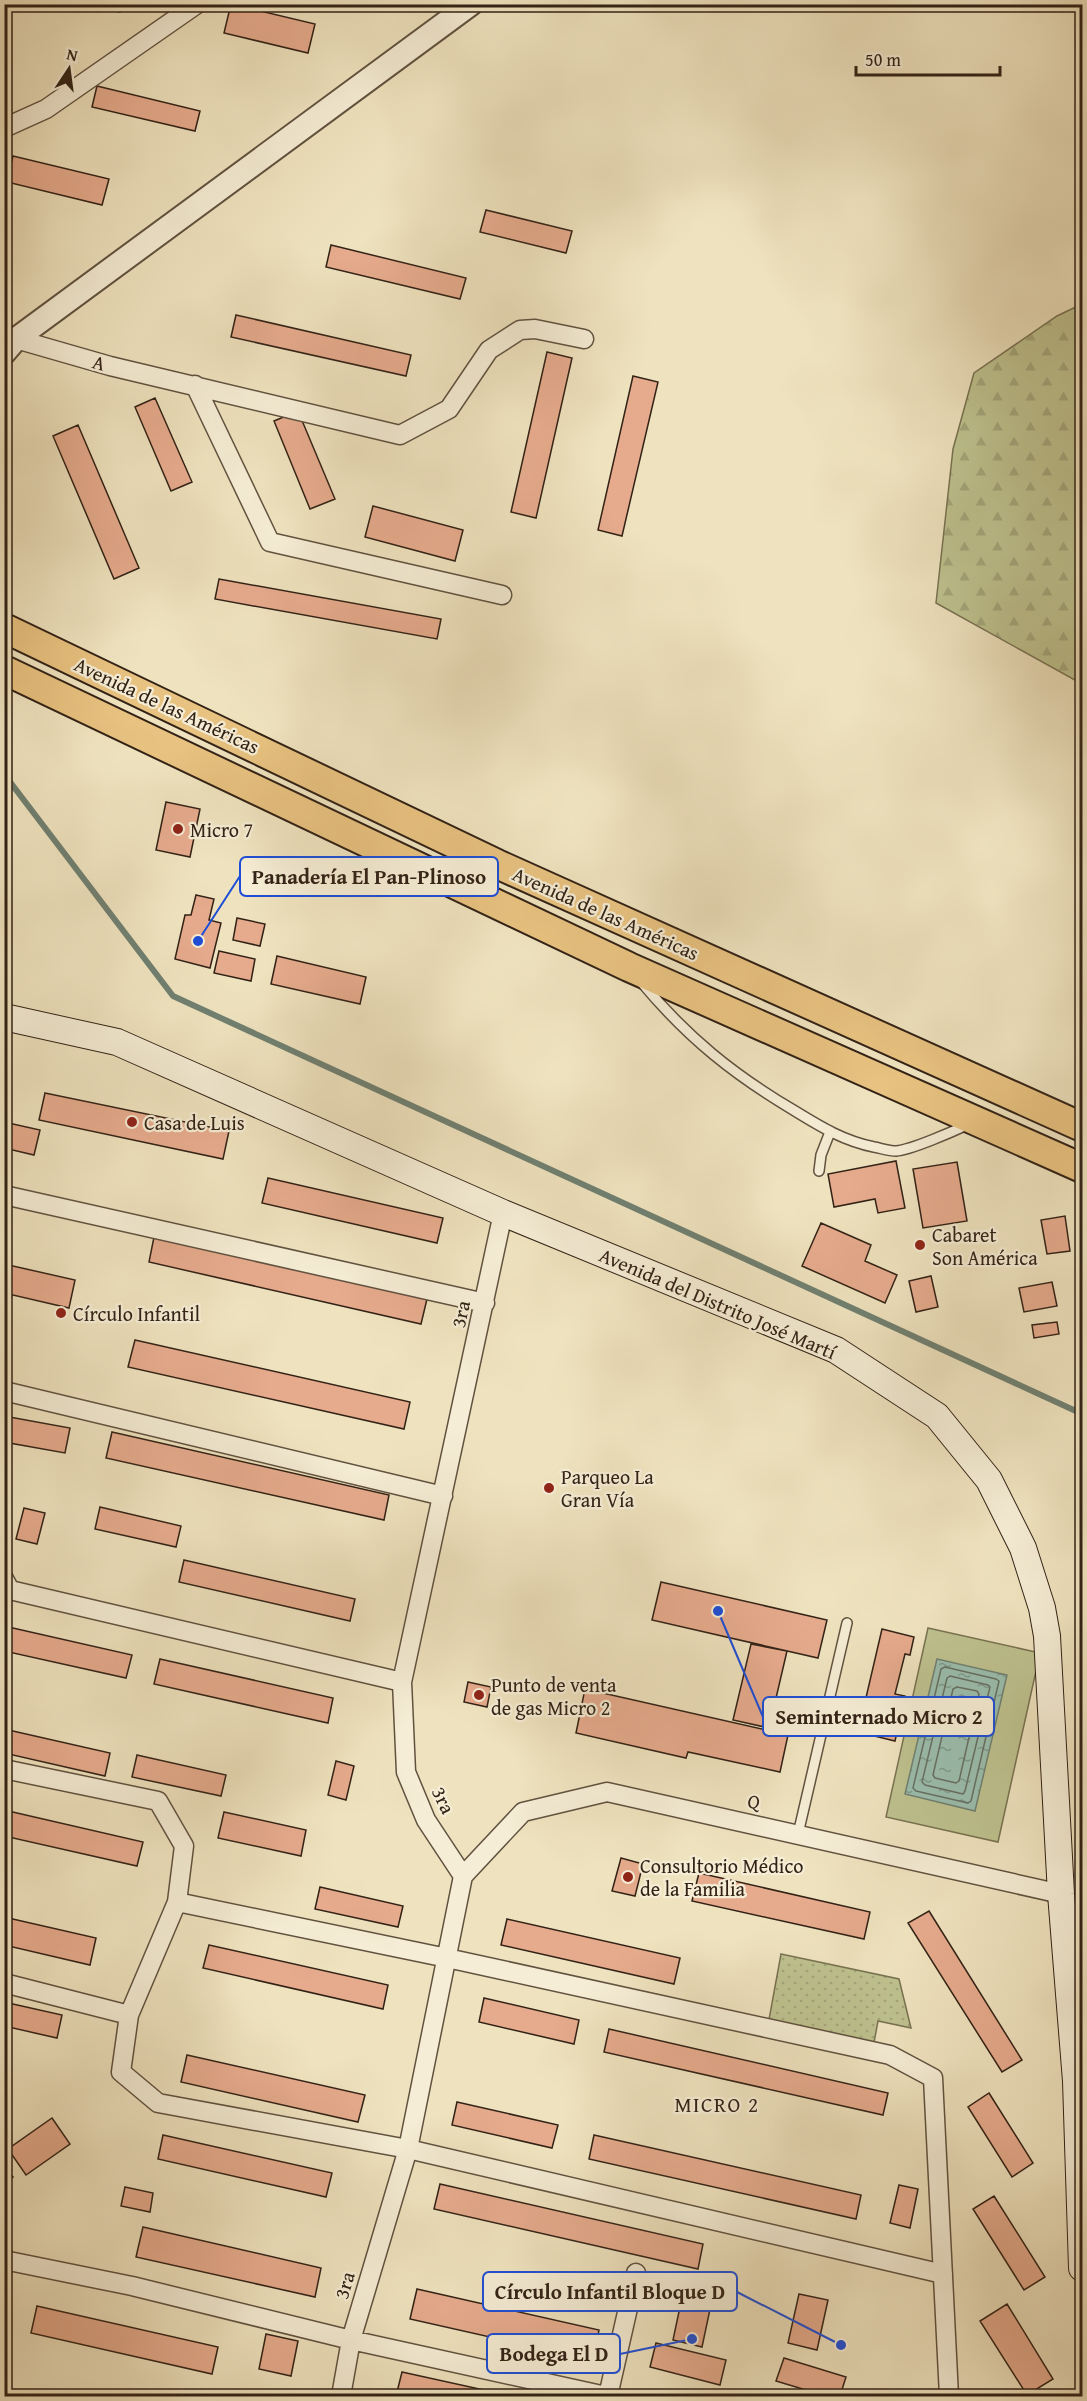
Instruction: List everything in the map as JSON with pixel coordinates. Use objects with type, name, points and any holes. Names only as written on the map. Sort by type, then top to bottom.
[{"type":"main road","name":"Avenida de las Américas","points":[[4,628],[497,864],[1083,1127]]},
{"type":"main road","name":"Avenida de las Américas","points":[[4,670],[629,968],[1083,1168]]},
{"type":"main road","name":"Avenida del Distrito José Martí","points":[[4,1017],[117,1042],[503,1213],[836,1350],[937,1416],[989,1480],[1023,1548],[1042,1608],[1047,1636],[1061,1894],[1078,2063],[1076,2081],[1083,2268]]},
{"type":"street","points":[[4,128],[46,109],[197,4]]},
{"type":"street","points":[[8,342],[471,4]]},
{"type":"street","name":"A","points":[[8,342],[400,435],[449,409],[489,350],[520,330],[535,329],[584,339]]},
{"type":"street","points":[[195,385],[270,542],[502,595]]},
{"type":"street","points":[[4,1195],[485,1303]]},
{"type":"street","name":"3ra","points":[[341,2397],[351,2340],[408,2149],[463,1876],[426,1820],[406,1772],[402,1682],[503,1213]]},
{"type":"street","points":[[4,1391],[443,1496]]},
{"type":"street","points":[[4,1579],[10,1590],[402,1682]]},
{"type":"street","points":[[4,1769],[158,1801],[184,1846],[177,1902],[129,2015],[122,2072],[158,2103],[408,2149],[943,2274]]},
{"type":"street","name":"Q","points":[[463,1876],[523,1812],[607,1792],[1061,1894]]},
{"type":"street","points":[[177,1902],[890,2053],[933,2078],[949,2397]]},
{"type":"street","points":[[4,1983],[129,2015]]},
{"type":"street","points":[[4,2260],[122,2284],[351,2340],[607,2397],[636,2273]]},
{"type":"lane","points":[[629,968],[668,1014],[700,1044],[749,1083],[830,1132],[859,1144],[896,1151],[951,1133],[976,1120]]},
{"type":"lane","points":[[819,1171],[820,1155],[830,1132]]},
{"type":"lane","points":[[798,1834],[847,1623]]},
{"type":"green space","points":[[1082,304],[1082,684],[936,603],[953,449],[974,373],[1057,316]]},
{"type":"green space","points":[[928,1628],[1040,1653],[998,1842],[886,1817]]},
{"type":"green space","points":[[781,1954],[899,1979],[911,2028],[878,2021],[873,2048],[768,2025]]},
{"type":"water","points":[[937,1659],[1007,1675],[975,1811],[905,1794]]},
{"type":"building","points":[[91,4],[122,4],[120,12]]},
{"type":"building","points":[[231,4],[315,24],[308,53],[224,33]]},
{"type":"building","points":[[97,86],[200,111],[195,131],[92,107]]},
{"type":"building","points":[[13,156],[109,179],[102,205],[7,182]]},
{"type":"building","points":[[486,210],[572,231],[566,253],[480,232]]},
{"type":"building","points":[[331,245],[466,278],[460,299],[326,267]]},
{"type":"building","points":[[236,315],[411,355],[406,376],[231,337]]},
{"type":"building","points":[[547,352],[572,358],[536,518],[511,512]]},
{"type":"building","points":[[633,376],[658,382],[622,536],[598,530]]},
{"type":"building","points":[[155,398],[192,482],[171,491],[135,407]]},
{"type":"building","points":[[298,411],[335,499],[310,509],[274,421]]},
{"type":"building","points":[[78,425],[139,568],[114,579],[53,436]]},
{"type":"building","points":[[373,506],[463,530],[455,561],[365,537]]},
{"type":"building","points":[[219,579],[441,619],[437,639],[215,599]]},
{"type":"building","name":"Micro 7","points":[[166,802],[200,809],[190,857],[156,850]]},
{"type":"building","points":[[196,895],[214,899],[209,920],[221,923],[210,968],[175,959],[185,915],[191,915]]},
{"type":"building","points":[[237,918],[265,924],[260,946],[233,940]]},
{"type":"building","points":[[219,951],[255,959],[251,981],[214,973]]},
{"type":"building","points":[[277,956],[366,977],[360,1004],[271,984]]},
{"type":"building","points":[[45,1093],[229,1131],[223,1159],[39,1120]]},
{"type":"building","points":[[4,1122],[40,1130],[34,1155],[4,1148]]},
{"type":"building","points":[[896,1161],[905,1208],[878,1213],[875,1199],[834,1207],[828,1174]]},
{"type":"building","points":[[957,1162],[967,1221],[923,1228],[913,1169]]},
{"type":"building","points":[[268,1178],[443,1218],[437,1243],[262,1203]]},
{"type":"building","points":[[1065,1216],[1070,1251],[1047,1254],[1041,1220]]},
{"type":"building","points":[[821,1223],[871,1245],[865,1261],[897,1275],[885,1303],[802,1266]]},
{"type":"building","points":[[154,1237],[427,1299],[421,1324],[149,1262]]},
{"type":"building","points":[[4,1264],[75,1280],[69,1308],[4,1293]]},
{"type":"building","points":[[931,1276],[938,1307],[916,1312],[909,1281]]},
{"type":"building","points":[[1052,1282],[1057,1306],[1024,1312],[1019,1288]]},
{"type":"building","points":[[4,1293],[12,1295],[4,1332]]},
{"type":"building","points":[[1057,1322],[1059,1334],[1034,1338],[1032,1325]]},
{"type":"building","points":[[135,1340],[410,1402],[404,1429],[128,1367]]},
{"type":"building","points":[[4,1416],[70,1428],[65,1453],[4,1442]]},
{"type":"building","points":[[112,1432],[389,1495],[384,1520],[106,1458]]},
{"type":"building","points":[[100,1507],[181,1526],[176,1547],[95,1529]]},
{"type":"building","points":[[24,1508],[45,1513],[37,1544],[16,1539]]},
{"type":"building","points":[[184,1560],[355,1599],[350,1621],[179,1582]]},
{"type":"building","points":[[661,1582],[827,1620],[818,1658],[652,1620]]},
{"type":"building","points":[[4,1626],[132,1655],[126,1678],[4,1651]]},
{"type":"building","points":[[882,1629],[914,1637],[910,1655],[905,1654],[895,1694],[905,1696],[895,1741],[858,1732]]},
{"type":"building","points":[[751,1644],[787,1651],[769,1728],[733,1720]]},
{"type":"building","points":[[160,1659],[333,1698],[328,1723],[154,1684]]},
{"type":"building","points":[[468,1682],[491,1687],[487,1707],[464,1702]]},
{"type":"building","points":[[585,1689],[788,1735],[780,1772],[688,1752],[686,1758],[576,1733]]},
{"type":"building","points":[[4,1729],[110,1753],[105,1776],[4,1753]]},
{"type":"building","points":[[137,1755],[226,1775],[221,1796],[132,1777]]},
{"type":"building","points":[[336,1761],[354,1766],[346,1800],[328,1795]]},
{"type":"building","points":[[4,1810],[143,1842],[137,1866],[4,1836]]},
{"type":"building","points":[[224,1812],[306,1830],[301,1856],[218,1838]]},
{"type":"building","name":"Consultorio Médico de la Familia","points":[[621,1858],[643,1864],[635,1896],[612,1891]]},
{"type":"building","points":[[699,1873],[870,1912],[864,1939],[692,1901]]},
{"type":"building","points":[[320,1887],[403,1906],[398,1927],[315,1909]]},
{"type":"building","points":[[929,1911],[1022,2060],[1002,2072],[908,1923]]},
{"type":"building","points":[[4,1917],[96,1938],[90,1965],[4,1945]]},
{"type":"building","points":[[507,1919],[680,1958],[674,1984],[501,1945]]},
{"type":"building","points":[[209,1945],[388,1985],[383,2009],[203,1968]]},
{"type":"building","points":[[484,1998],[579,2020],[574,2044],[479,2022]]},
{"type":"building","points":[[4,2002],[62,2015],[57,2038],[4,2026]]},
{"type":"building","points":[[609,2029],[888,2093],[883,2115],[604,2052]]},
{"type":"building","points":[[187,2055],[365,2095],[358,2122],[181,2082]]},
{"type":"building","points":[[989,2093],[1033,2163],[1012,2177],[968,2107]]},
{"type":"building","points":[[457,2102],[558,2125],[552,2148],[452,2125]]},
{"type":"building","points":[[52,2118],[70,2144],[26,2175],[8,2149]]},
{"type":"building","points":[[163,2135],[332,2173],[326,2197],[158,2159]]},
{"type":"building","points":[[594,2135],[861,2195],[856,2219],[589,2159]]},
{"type":"building","points":[[4,2165],[13,2177],[4,2183]]},
{"type":"building","points":[[440,2184],[703,2244],[698,2269],[434,2209]]},
{"type":"building","points":[[899,2185],[918,2189],[910,2228],[890,2223]]},
{"type":"building","points":[[125,2187],[153,2193],[150,2212],[121,2206]]},
{"type":"building","points":[[994,2196],[1045,2277],[1024,2290],[973,2209]]},
{"type":"building","points":[[143,2227],[321,2268],[315,2297],[136,2257]]},
{"type":"building","points":[[684,2288],[713,2295],[702,2347],[673,2340]]},
{"type":"building","points":[[417,2289],[599,2330],[593,2360],[410,2319]]},
{"type":"building","points":[[799,2294],[828,2300],[817,2350],[788,2343]]},
{"type":"building","points":[[1007,2304],[1053,2379],[1027,2395],[980,2321]]},
{"type":"building","points":[[37,2306],[218,2347],[212,2374],[31,2333]]},
{"type":"building","points":[[266,2334],[298,2341],[291,2376],[259,2369]]},
{"type":"building","points":[[656,2343],[726,2360],[720,2385],[650,2367]]},
{"type":"building","points":[[784,2358],[846,2377],[840,2396],[826,2396],[776,2381]]},
{"type":"building","points":[[402,2372],[511,2396],[396,2396]]},
{"type":"waterway","points":[[4,774],[173,996],[1078,1412],[1082,1446]]},
{"type":"place","name":"Micro 7","points":[[178,829]]},
{"type":"place","name":"Panadería El Pan-Plinoso","points":[[198,941]]},
{"type":"place","name":"Casa de Luis","points":[[132,1122]]},
{"type":"place","name":"Cabaret Son América","points":[[920,1245]]},
{"type":"place","name":"Círculo Infantil","points":[[61,1313]]},
{"type":"place","name":"Parqueo La Gran Vía","points":[[549,1488]]},
{"type":"place","name":"Seminternado Micro 2","points":[[718,1611]]},
{"type":"place","name":"Punto de venta de gas Micro 2","points":[[479,1695]]},
{"type":"place","name":"Consultorio Médico de la Familia","points":[[628,1877]]},
{"type":"place","name":"Bodega El D","points":[[692,2339]]},
{"type":"place","name":"Círculo Infantil Bloque D","points":[[841,2345]]},
{"type":"district","name":"MICRO 2","points":[[717,2104]]}]
